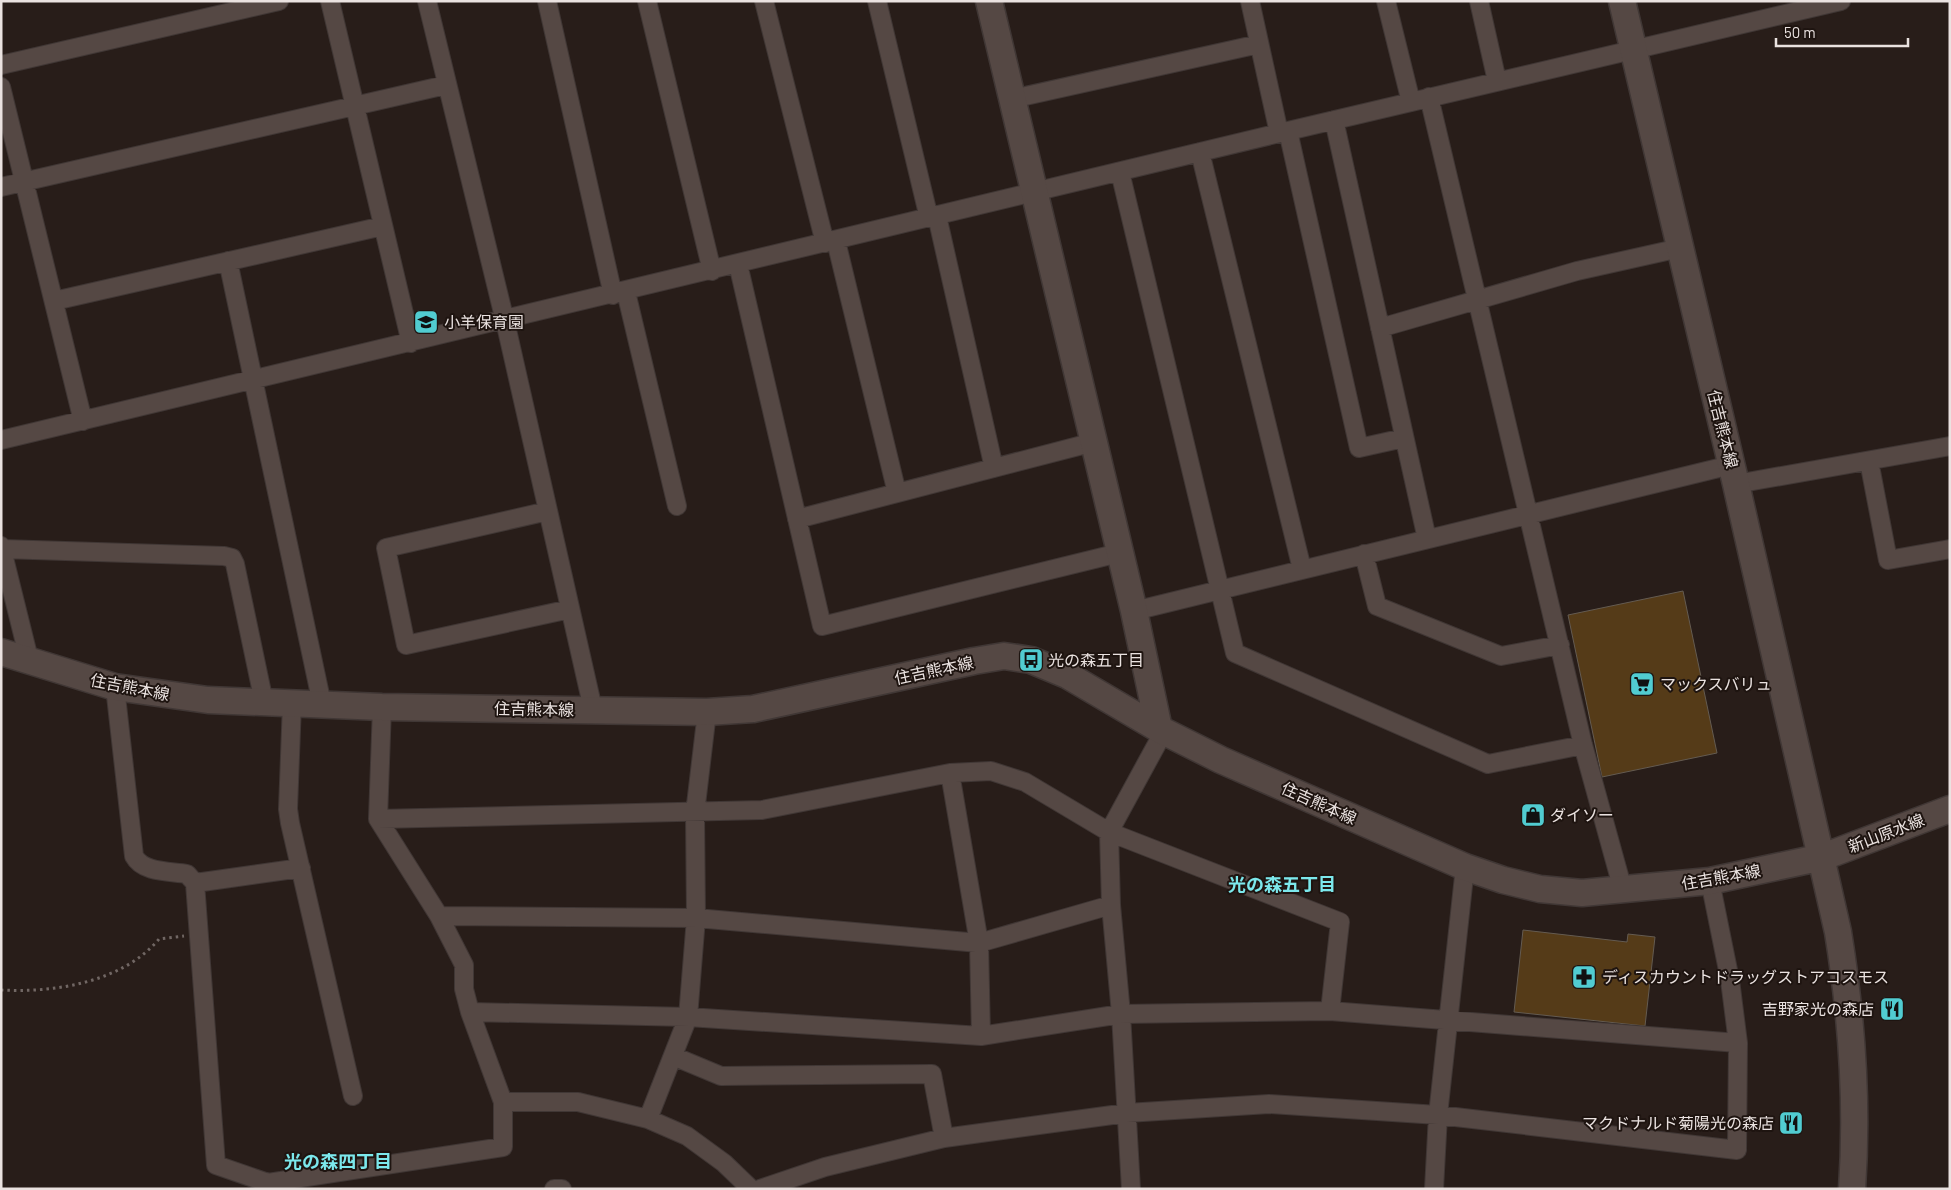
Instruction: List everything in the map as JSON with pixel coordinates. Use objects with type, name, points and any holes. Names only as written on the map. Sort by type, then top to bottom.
[{"type":"main road","name":"住吉熊本線","points":[[1622,1],[1823,857],[1849,997],[1855,1068],[1856,1136],[1852,1189]]},
{"type":"main road","points":[[994,2],[1012,99],[1161,730]]},
{"type":"main road","name":"住吉熊本線","points":[[1,652],[30,663],[115,687],[208,700],[382,707],[707,712],[753,709],[1004,656],[1031,660],[1067,675],[1161,730],[1221,760],[1465,867],[1503,880],[1540,889],[1582,893],[1710,881],[1823,857]]},
{"type":"main road","name":"新山原水線","points":[[1823,857],[1950,809]]},
{"type":"street","points":[[1,65],[279,1]]},
{"type":"street","points":[[330,1],[411,343]]},
{"type":"street","points":[[426,1],[505,321],[592,709]]},
{"type":"street","points":[[547,1],[619,293],[677,506]]},
{"type":"street","points":[[647,1],[712,271]]},
{"type":"street","points":[[764,1],[897,493]]},
{"type":"street","points":[[877,1],[933,217],[994,468]]},
{"type":"street","points":[[1250,1],[1259,44],[1284,132],[1359,448],[1404,438]]},
{"type":"street","points":[[1386,1],[1411,102]]},
{"type":"street","points":[[1479,1],[1497,81]]},
{"type":"street","points":[[1,440],[505,321],[1429,97],[1634,51],[1841,1]]},
{"type":"street","points":[[1012,99],[1259,44]]},
{"type":"street","points":[[1,187],[446,85]]},
{"type":"street","points":[[1,88],[83,421]]},
{"type":"street","points":[[1429,97],[1530,514],[1583,745],[1623,890]]},
{"type":"street","points":[[1334,120],[1427,539]]},
{"type":"street","points":[[1200,152],[1302,569]]},
{"type":"street","points":[[1120,172],[1235,654],[1488,764],[1583,745]]},
{"type":"street","points":[[54,301],[383,226]]},
{"type":"street","points":[[1380,328],[1477,298],[1632,257],[1680,248]]},
{"type":"street","points":[[228,261],[322,704]]},
{"type":"street","points":[[738,264],[822,626],[1119,553]]},
{"type":"street","points":[[797,519],[1094,442]]},
{"type":"street","points":[[1134,610],[1530,514],[1734,475],[1868,461],[1950,446]]},
{"type":"street","points":[[1868,461],[1888,560],[1950,549]]},
{"type":"street","points":[[548,511],[386,548],[406,645],[570,609]]},
{"type":"street","points":[[30,663],[2,547],[224,556],[232,558],[235,564],[264,702]]},
{"type":"street","points":[[1364,554],[1377,606],[1501,656],[1560,645]]},
{"type":"street","points":[[115,687],[134,856],[144,868],[187,874],[195,883],[216,1165],[268,1183],[503,1147],[503,1102],[470,1012],[464,988],[464,965],[439,916],[378,819],[382,707]]},
{"type":"street","points":[[292,703],[288,809],[352,1096]]},
{"type":"street","points":[[648,1119],[688,1017],[696,918],[695,813],[707,712]]},
{"type":"street","points":[[1131,1189],[1121,1014],[1111,905],[1109,832],[1161,730]]},
{"type":"street","points":[[378,819],[762,810],[950,773],[991,771],[1025,782],[1109,832],[1340,922],[1330,1011]]},
{"type":"street","points":[[950,773],[979,943],[981,1036]]},
{"type":"street","points":[[1434,1189],[1438,1114],[1465,867]]},
{"type":"street","points":[[195,883],[301,868]]},
{"type":"street","points":[[760,1189],[825,1168],[944,1138],[1127,1113],[1269,1104],[1438,1114],[1737,1150],[1738,1043],[1730,980],[1710,881]]},
{"type":"street","points":[[439,916],[696,918],[979,943],[1111,905]]},
{"type":"street","points":[[470,1012],[688,1017],[981,1036],[1121,1014],[1330,1011],[1448,1018],[1738,1043]]},
{"type":"street","points":[[673,1056],[721,1076],[932,1074],[944,1138]]},
{"type":"street","points":[[503,1102],[578,1102],[648,1119],[687,1136],[724,1162],[751,1189]]},
{"type":"street","points":[[554,1189],[562,1189]]},
{"type":"path","points":[[1,990],[54,989],[89,980],[129,965],[146,954],[158,939],[178,936],[199,937]]},
{"type":"building","name":"マックスバリュ","points":[[1683,591],[1717,753],[1602,777],[1568,615]]},
{"type":"building","name":"ディスカウントドラッグストアコスモス","points":[[1523,930],[1627,942],[1628,934],[1655,937],[1645,1026],[1514,1012]]},
{"type":"place","name":"小羊保育園","points":[[426,322]]},
{"type":"place","name":"光の森五丁目","points":[[1031,660]]},
{"type":"place","name":"マックスバリュ","points":[[1642,684]]},
{"type":"place","name":"ダイソー","points":[[1533,815]]},
{"type":"place","name":"ディスカウントドラッグストアコスモス","points":[[1584,977]]},
{"type":"place","name":"吉野家光の森店","points":[[1892,1009]]},
{"type":"place","name":"マクドナルド菊陽光の森店","points":[[1791,1123]]},
{"type":"district","name":"光の森五丁目","points":[[1282,885]]},
{"type":"district","name":"光の森四丁目","points":[[338,1162]]}]
